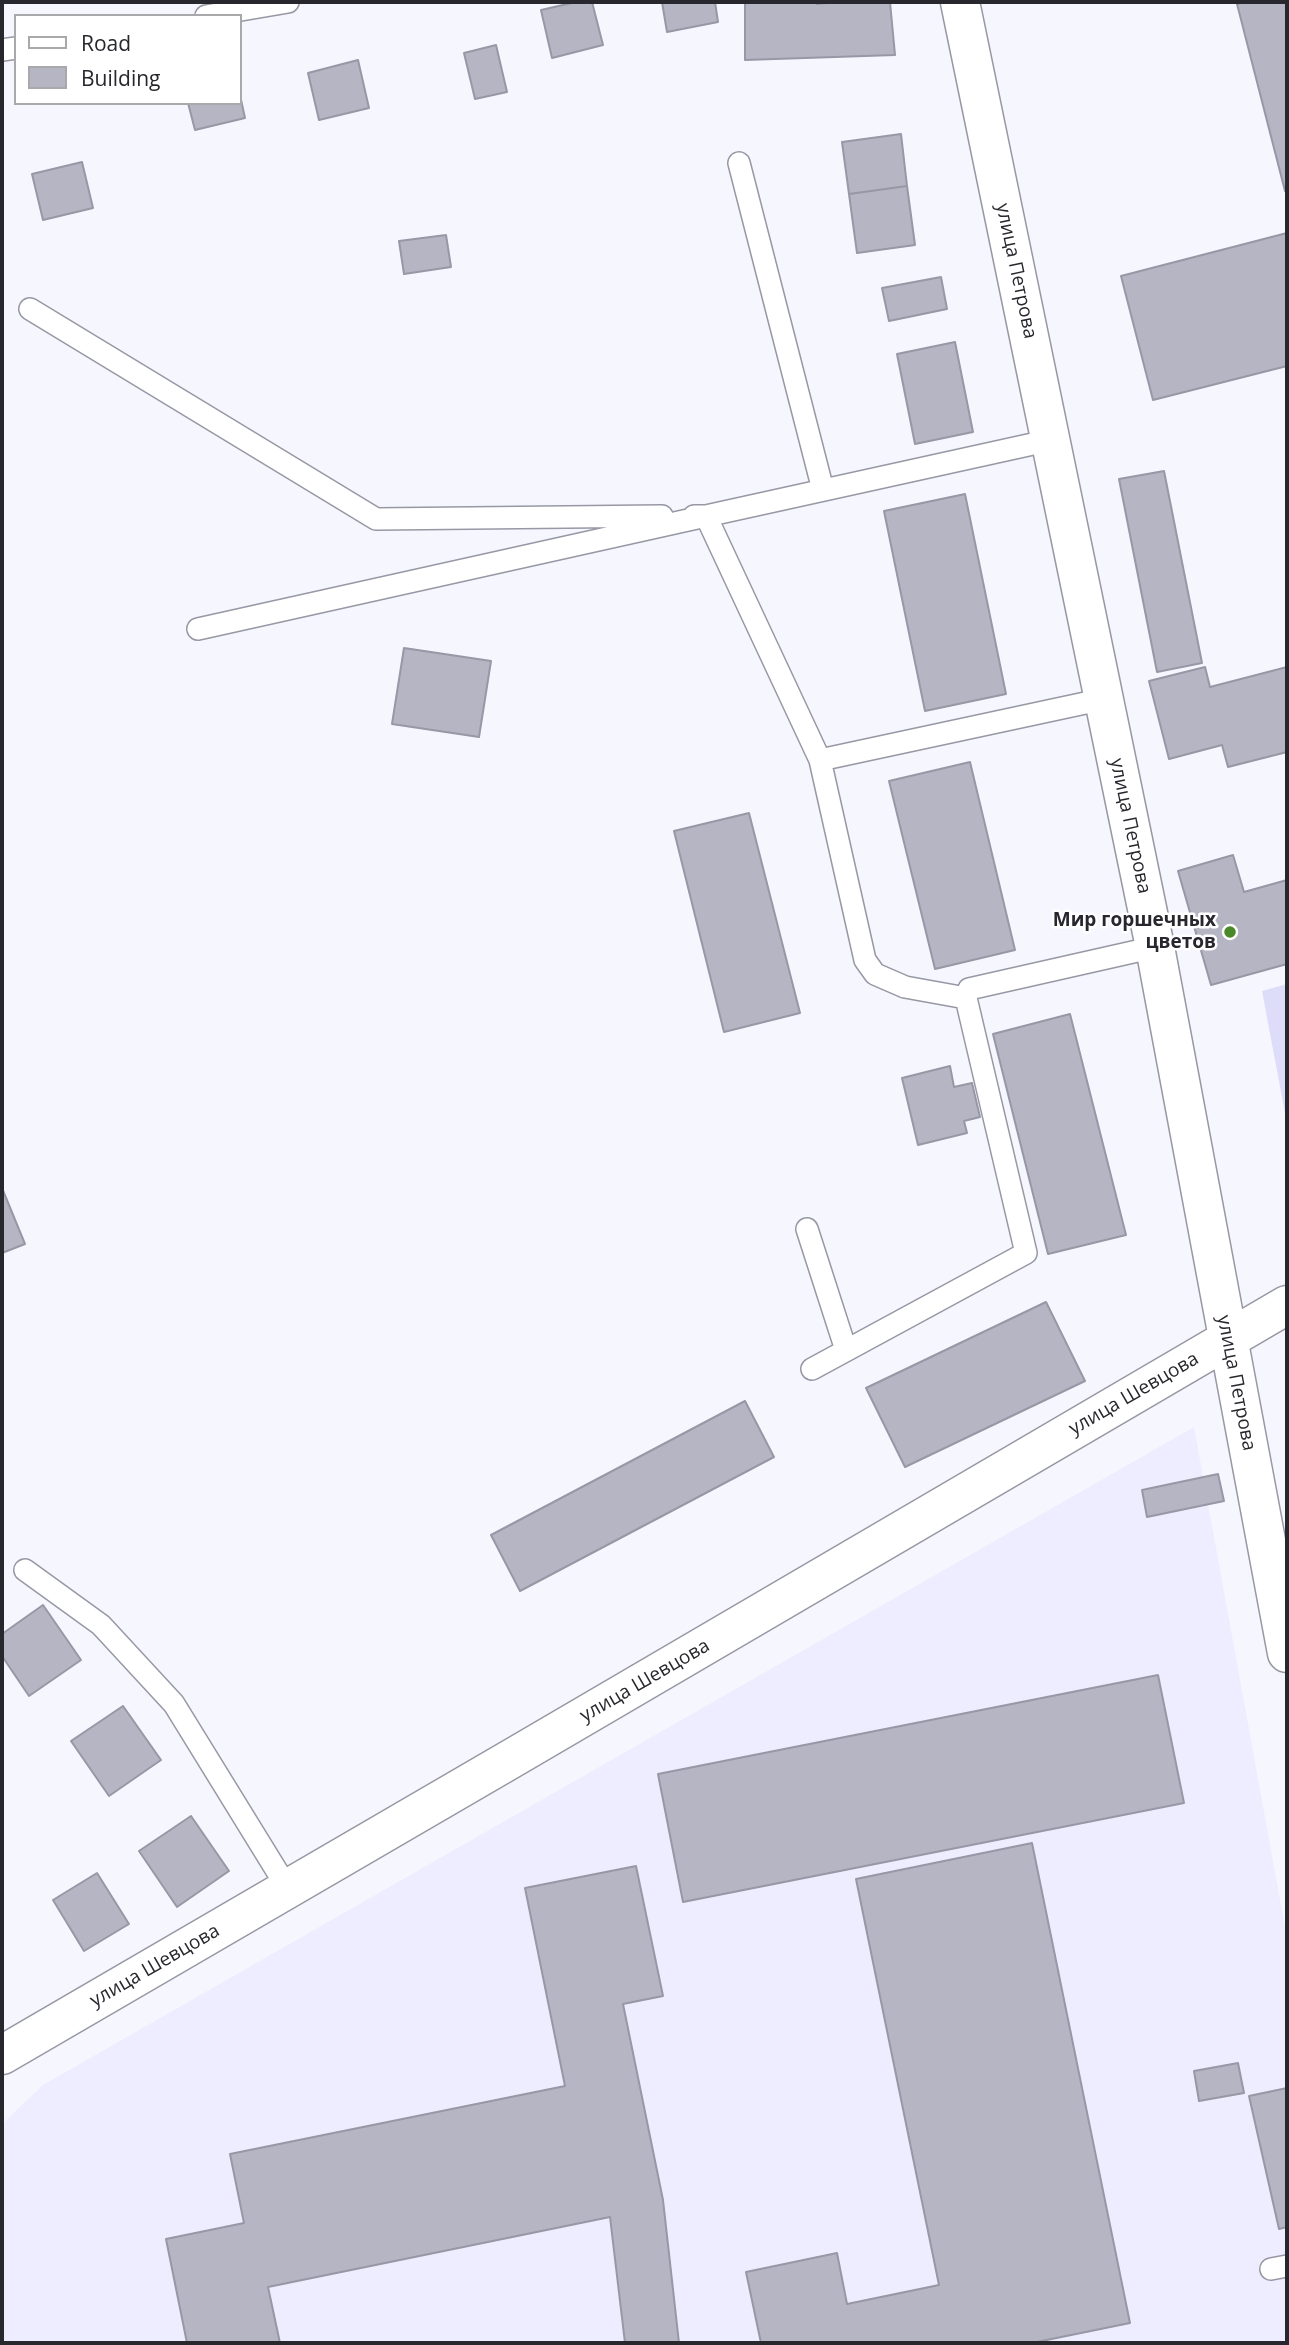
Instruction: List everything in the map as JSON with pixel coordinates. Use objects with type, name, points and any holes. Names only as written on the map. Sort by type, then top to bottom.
[{"type":"street","name":"улица Петрова","points":[[960,2],[1155,947],[1228,1339],[1279,1559],[1287,1653]]},
{"type":"street","name":"улица Шевцова","points":[[2,2055],[1287,1304]]},
{"type":"lane","points":[[218,14],[288,2]]},
{"type":"lane","points":[[739,163],[823,490]]},
{"type":"lane","points":[[30,310],[376,519],[706,516]]},
{"type":"lane","points":[[198,629],[1051,440]]},
{"type":"lane","points":[[706,516],[820,760],[865,960],[875,974],[905,987],[966,998]]},
{"type":"lane","points":[[820,760],[1104,699]]},
{"type":"lane","points":[[811,1369],[1026,1253],[966,998],[970,989],[1155,947]]},
{"type":"lane","points":[[807,1229],[846,1350]]},
{"type":"lane","points":[[25,1570],[101,1625],[174,1704],[288,1889]]},
{"type":"shaded area","points":[[1287,984],[1287,1124],[1262,991]]},
{"type":"shaded area","points":[[1194,1427],[1287,1938],[1287,2343],[2,2343],[2,2124],[43,2085]]},
{"type":"building","points":[[576,2],[592,2],[603,45],[552,58],[541,10]]},
{"type":"building","points":[[662,2],[715,2],[718,22],[667,32]]},
{"type":"building","points":[[745,2],[890,2],[895,55],[745,60]]},
{"type":"building","points":[[1287,2],[1287,191],[1237,4]]},
{"type":"building","points":[[496,45],[507,92],[475,99],[464,53]]},
{"type":"building","points":[[358,60],[369,108],[319,120],[308,73]]},
{"type":"building","points":[[242,104],[245,118],[195,130],[189,105]]},
{"type":"building","points":[[901,134],[907,186],[849,194],[842,142]]},
{"type":"building","points":[[82,162],[93,208],[43,220],[32,174]]},
{"type":"building","points":[[907,186],[915,245],[857,253],[849,194]]},
{"type":"building","points":[[1287,233],[1287,366],[1153,400],[1121,276]]},
{"type":"building","points":[[446,235],[451,267],[404,274],[399,241]]},
{"type":"building","points":[[941,277],[947,309],[889,321],[882,288]]},
{"type":"building","points":[[955,342],[973,432],[915,444],[897,354]]},
{"type":"building","points":[[1164,471],[1202,663],[1157,672],[1119,479]]},
{"type":"building","points":[[965,494],[1006,694],[925,711],[884,511]]},
{"type":"building","points":[[404,648],[491,661],[479,737],[392,724]]},
{"type":"building","points":[[1205,667],[1210,687],[1287,667],[1287,752],[1228,767],[1222,745],[1169,759],[1149,681]]},
{"type":"building","points":[[970,762],[1015,950],[935,969],[889,781]]},
{"type":"building","points":[[749,813],[800,1013],[724,1032],[674,831]]},
{"type":"building","points":[[1233,855],[1244,892],[1287,880],[1287,964],[1211,985],[1178,871]]},
{"type":"building","points":[[1070,1014],[1126,1235],[1048,1254],[993,1034]]},
{"type":"building","points":[[950,1066],[954,1087],[972,1083],[980,1117],[964,1121],[967,1133],[918,1145],[902,1078]]},
{"type":"building","points":[[2,1188],[25,1244],[2,1253]]},
{"type":"building","points":[[1046,1302],[1085,1381],[905,1467],[866,1388]]},
{"type":"building","points":[[745,1401],[774,1457],[520,1591],[491,1535]]},
{"type":"building","points":[[1218,1474],[1224,1501],[1147,1517],[1142,1490]]},
{"type":"building","points":[[43,1605],[81,1660],[29,1696],[2,1656],[2,1634]]},
{"type":"building","points":[[1158,1675],[1184,1803],[683,1902],[658,1774]]},
{"type":"building","points":[[123,1706],[161,1760],[109,1796],[71,1741]]},
{"type":"building","points":[[191,1816],[229,1871],[177,1907],[139,1851]]},
{"type":"building","points":[[1032,1843],[1130,2323],[1032,2343],[761,2343],[746,2272],[837,2253],[847,2304],[939,2285],[856,1879]]},
{"type":"building","points":[[636,1866],[663,1996],[623,2004],[663,2200],[679,2343],[625,2343],[610,2217],[268,2287],[280,2343],[187,2343],[166,2239],[244,2223],[230,2154],[565,2086],[525,1888]]},
{"type":"building","points":[[97,1873],[129,1924],[84,1951],[53,1900]]},
{"type":"building","points":[[1238,2063],[1244,2093],[1199,2101],[1194,2071]]},
{"type":"building","points":[[1287,2088],[1287,2227],[1279,2229],[1249,2096]]},
{"type":"place","name":"Мир горшечных цветов","points":[[1230,932]]}]
